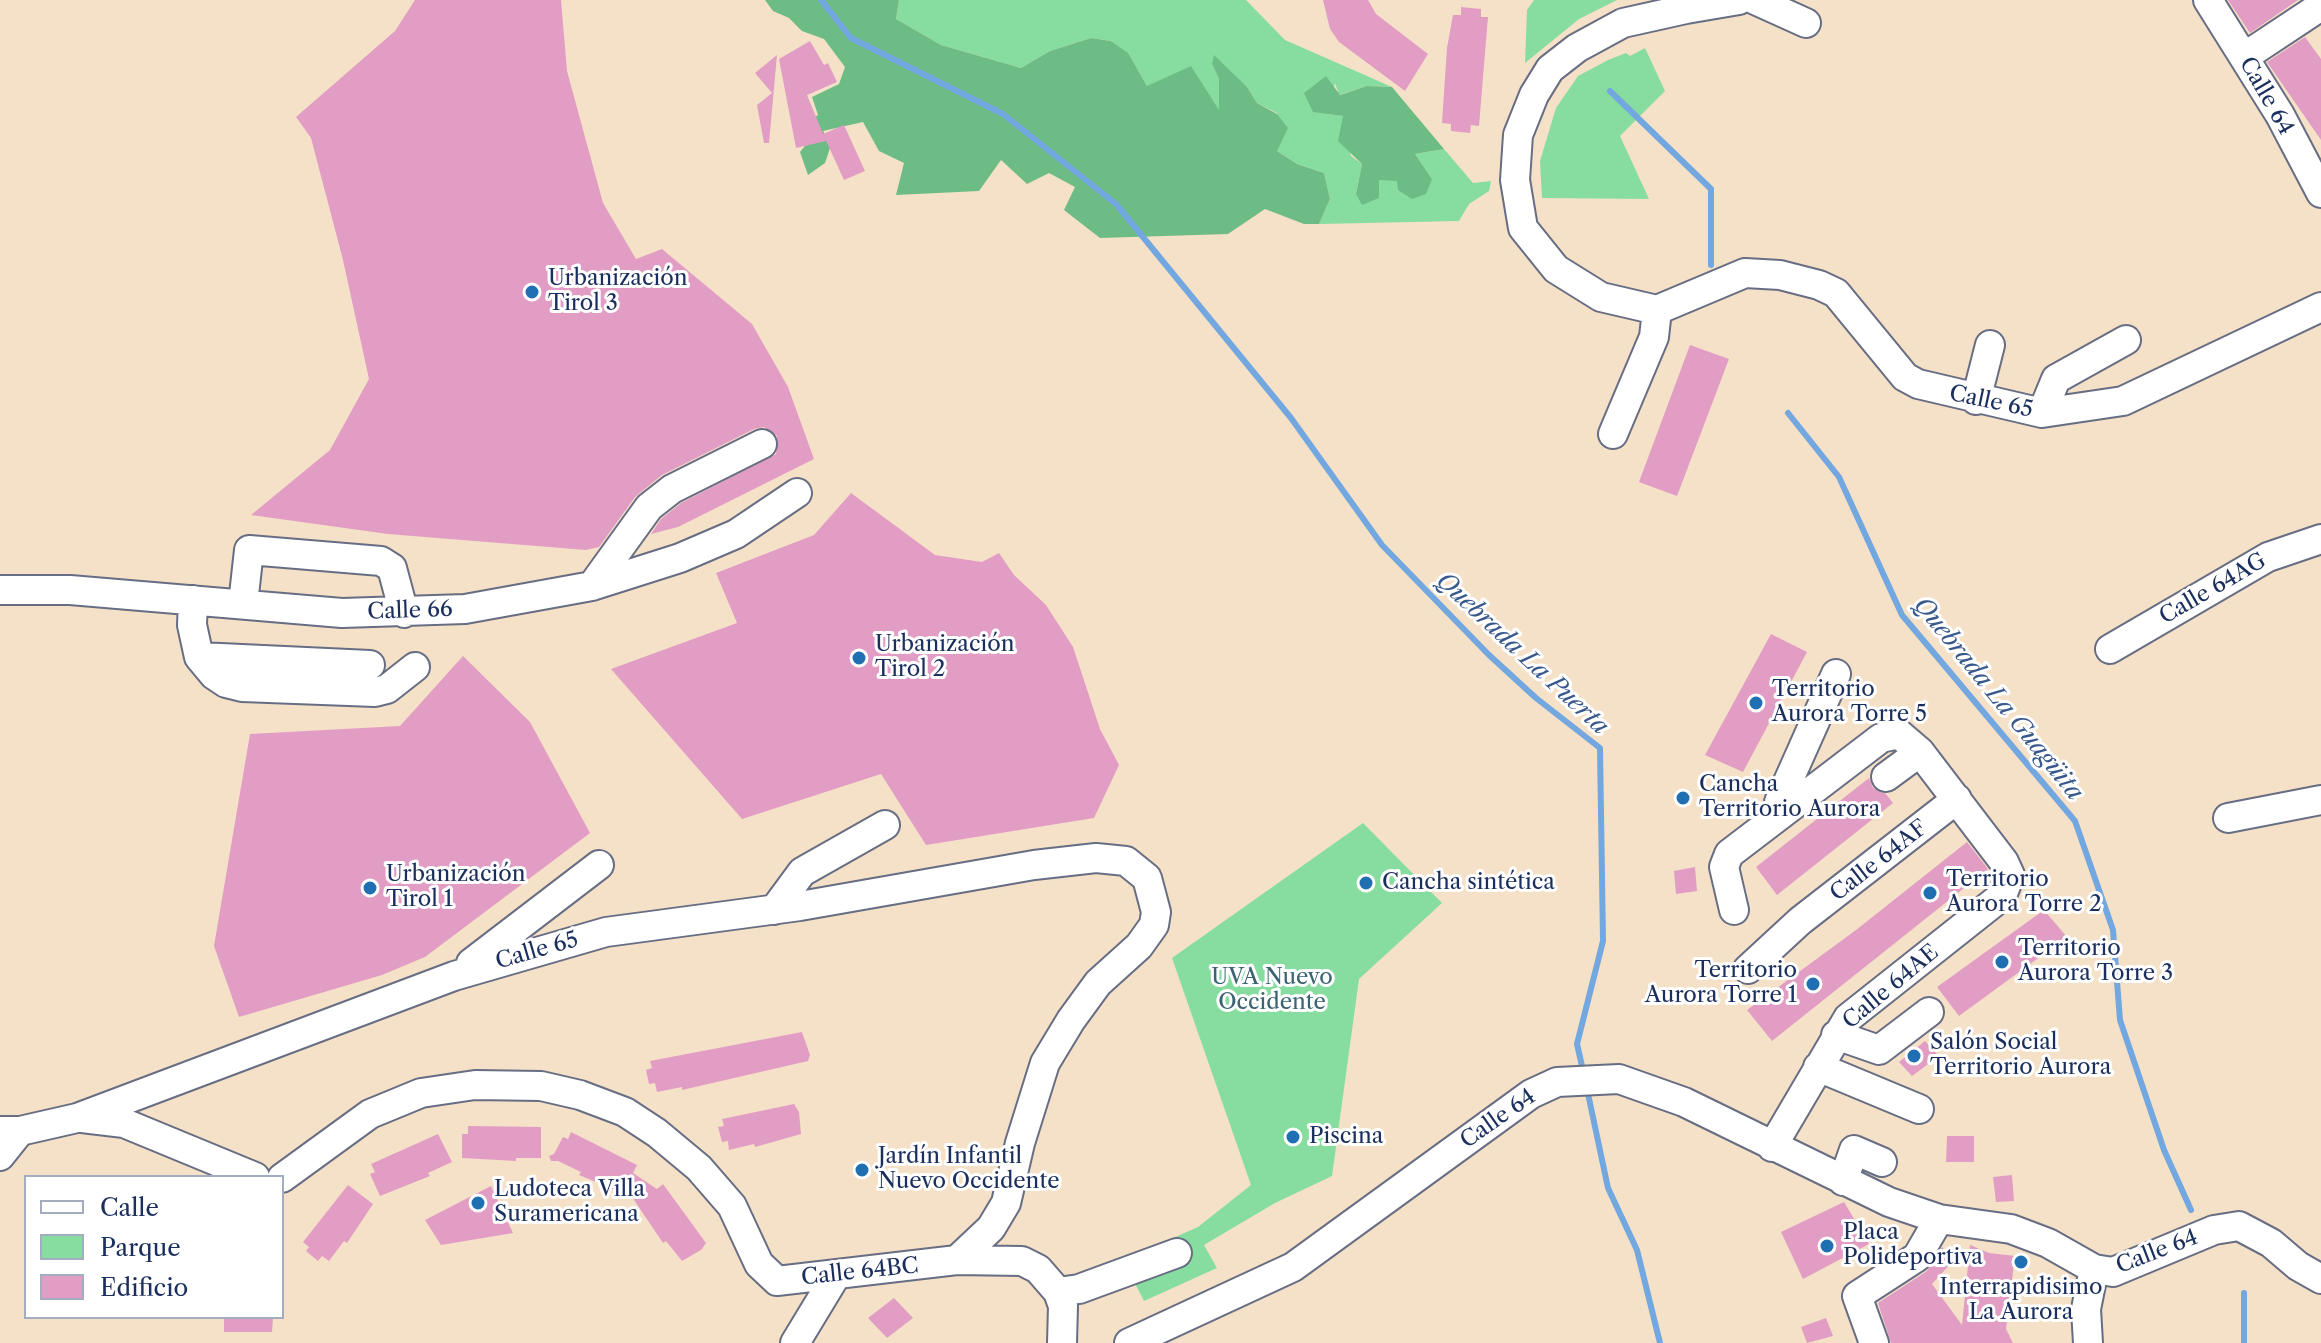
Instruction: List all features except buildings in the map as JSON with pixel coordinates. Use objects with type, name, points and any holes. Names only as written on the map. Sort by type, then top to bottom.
[{"type":"street","points":[[1613,434],[1654,337],[1657,310],[1601,297],[1556,269],[1523,228],[1515,180],[1518,135],[1534,95],[1550,69],[1577,48],[1623,23],[1681,4],[1739,0]]},
{"type":"street","points":[[1755,0],[1806,23]]},
{"type":"street","name":"Calle 64","points":[[2208,0],[2321,193]]},
{"type":"street","points":[[2244,57],[2321,6]]},
{"type":"street","name":"Calle 65","points":[[1657,310],[1745,273],[1780,275],[1819,285],[1836,293],[1905,377],[1935,390],[2042,413],[2123,401],[2321,307]]},
{"type":"street","points":[[2042,413],[2056,379],[2126,340]]},
{"type":"street","points":[[1976,400],[1990,345]]},
{"type":"street","points":[[592,586],[649,507],[672,489],[762,444]]},
{"type":"street","name":"Calle 66","points":[[0,590],[70,590],[342,613],[465,609],[592,586],[680,558],[736,534],[797,493]]},
{"type":"street","name":"Calle 64AG","points":[[2110,649],[2268,557],[2321,539]]},
{"type":"street","points":[[243,604],[249,550],[381,561],[392,568],[404,613]]},
{"type":"street","points":[[193,600],[192,625],[199,657],[214,675],[242,687],[375,692],[387,689],[415,667]]},
{"type":"street","points":[[199,657],[370,665]]},
{"type":"street","points":[[1780,814],[1779,802],[1836,674]]},
{"type":"street","points":[[1734,910],[1724,867],[1729,854],[1881,738],[1917,751],[1957,799]]},
{"type":"street","points":[[1892,784],[1917,751]]},
{"type":"street","name":"Calle 64AE","points":[[1772,1147],[1836,1035],[1854,1013],[2002,896],[2008,886],[2010,875],[2004,862],[1957,799]]},
{"type":"street","name":"Calle 64AF","points":[[1748,969],[1800,921],[1957,799]]},
{"type":"street","points":[[2228,818],[2321,800]]},
{"type":"street","points":[[774,910],[802,872],[885,825]]},
{"type":"street","name":"Calle 65","points":[[10,1131],[77,1118],[454,976],[606,932],[774,910],[1034,865],[1096,858],[1126,861],[1147,878],[1156,912],[1154,925],[1139,946],[1098,983],[1045,1063],[1020,1143],[1006,1203]]},
{"type":"street","points":[[454,976],[599,865]]},
{"type":"street","points":[[1836,1035],[1879,1050],[1929,1012]]},
{"type":"street","points":[[1818,1067],[1919,1109]]},
{"type":"street","name":"Calle 64","points":[[1129,1343],[1293,1267],[1531,1094],[1557,1082],[1619,1079],[1684,1102],[1889,1202],[1939,1219],[2011,1229],[2048,1243],[2094,1269],[2113,1272],[2214,1230],[2239,1226],[2271,1243],[2298,1266],[2321,1279]]},
{"type":"street","name":"Calle 64BC","points":[[284,1177],[370,1114],[421,1093],[475,1085],[541,1086],[580,1095],[625,1112],[668,1142],[699,1168],[732,1206],[759,1264],[777,1281],[835,1277],[957,1260],[1022,1261]]},
{"type":"street","points":[[77,1118],[124,1123],[250,1175]]},
{"type":"street","points":[[0,1156],[10,1131]]},
{"type":"street","points":[[1843,1181],[1854,1150],[1882,1162]]},
{"type":"street","points":[[957,1260],[991,1228],[1006,1203]]},
{"type":"street","points":[[1006,1203],[1010,1231],[1022,1261],[1038,1269],[1058,1292],[1063,1306],[1062,1343]]},
{"type":"street","points":[[1874,1343],[1857,1296],[1917,1257],[1939,1219]]},
{"type":"street","points":[[1058,1292],[1079,1289],[1177,1253]]},
{"type":"street","points":[[2088,1343],[2086,1309],[2094,1269]]},
{"type":"street","points":[[795,1343],[835,1277]]},
{"type":"green space","points":[[765,0],[899,0],[896,19],[941,45],[1021,68],[1050,51],[1091,38],[1111,41],[1128,53],[1147,86],[1191,66],[1219,110],[1219,79],[1212,64],[1214,55],[1247,87],[1257,103],[1277,114],[1288,128],[1277,151],[1297,164],[1324,173],[1330,199],[1319,224],[1304,224],[1265,209],[1228,234],[1100,238],[1064,210],[1075,187],[1049,173],[1027,184],[1001,160],[979,191],[896,195],[904,163],[879,151],[863,122],[823,131],[831,145],[825,163],[808,175],[800,152],[813,136],[807,122],[818,115],[812,97],[839,84],[845,67],[824,39],[802,31],[789,18],[773,11]]},
{"type":"green space","points":[[899,0],[1246,0],[1285,40],[1392,87],[1367,86],[1339,95],[1335,83],[1328,114],[1344,116],[1351,156],[1362,164],[1356,194],[1378,179],[1432,179],[1415,154],[1444,149],[1473,183],[1491,181],[1489,191],[1469,204],[1459,221],[1319,224],[1330,199],[1324,173],[1297,164],[1277,151],[1277,113],[1257,103],[1247,87],[1212,64],[1219,79],[1219,111],[1213,104],[1147,86],[1128,54],[1111,41],[1091,38],[1050,51],[1021,68],[941,45],[896,19]]},
{"type":"green space","points":[[1534,0],[1617,0],[1579,19],[1525,63],[1527,10]]},
{"type":"green space","points":[[1645,48],[1665,91],[1620,136],[1649,199],[1542,198],[1540,161],[1556,108],[1578,76],[1608,60],[1626,53],[1630,56]]},
{"type":"green space","points":[[1326,76],[1340,95],[1367,86],[1392,87],[1444,149],[1415,154],[1432,179],[1426,194],[1412,199],[1398,190],[1397,181],[1379,180],[1379,198],[1362,205],[1356,194],[1362,164],[1338,141],[1343,116],[1313,112],[1304,93]]},
{"type":"green space","name":"UVA Nuevo Occidente","points":[[1363,823],[1442,903],[1359,979],[1332,1176],[1275,1203],[1204,1245],[1217,1268],[1144,1301],[1123,1260],[1198,1227],[1251,1185],[1172,958]]},
{"type":"waterway","name":"Quebrada La Puerta","points":[[821,0],[851,38],[1003,114],[1116,204],[1291,418],[1382,545],[1489,655],[1536,698],[1600,748],[1603,941],[1577,1044],[1584,1075]]},
{"type":"waterway","name":"Quebrada La Guagüita","points":[[1610,91],[1711,189],[1711,265]]},
{"type":"waterway","name":"Quebrada La Guagüita","points":[[1788,413],[1839,477],[1902,615],[2075,821],[2113,930],[2120,1020],[2164,1150],[2191,1210]]},
{"type":"waterway","name":"Quebrada La Puerta","points":[[1587,1089],[1608,1188],[1637,1250],[1660,1343]]},
{"type":"waterway","name":"Quebrada La Guagüita","points":[[2244,1293],[2244,1343]]},
{"type":"place","name":"Urbanización Tirol 3","points":[[532,292]]},
{"type":"place","name":"Urbanización Tirol 2","points":[[859,658]]},
{"type":"place","name":"Territorio Aurora Torre 5","points":[[1756,703]]},
{"type":"place","name":"Cancha Territorio Aurora","points":[[1683,798]]},
{"type":"place","name":"Cancha sintética","points":[[1366,883]]},
{"type":"place","name":"Urbanización Tirol 1","points":[[370,888]]},
{"type":"place","name":"Territorio Aurora Torre 2","points":[[1930,893]]},
{"type":"place","name":"Territorio Aurora Torre 3","points":[[2002,962]]},
{"type":"place","name":"Territorio Aurora Torre 1","points":[[1813,984]]},
{"type":"place","name":"Salón Social Territorio Aurora","points":[[1914,1056]]},
{"type":"place","name":"Piscina","points":[[1293,1137]]},
{"type":"place","name":"Jardín Infantil Nuevo Occidente","points":[[862,1170]]},
{"type":"place","name":"Ludoteca Villa Suramericana","points":[[478,1203]]},
{"type":"place","name":"Placa Polideportiva","points":[[1827,1246]]},
{"type":"place","name":"Interrapidisimo La Aurora","points":[[2021,1262]]}]
